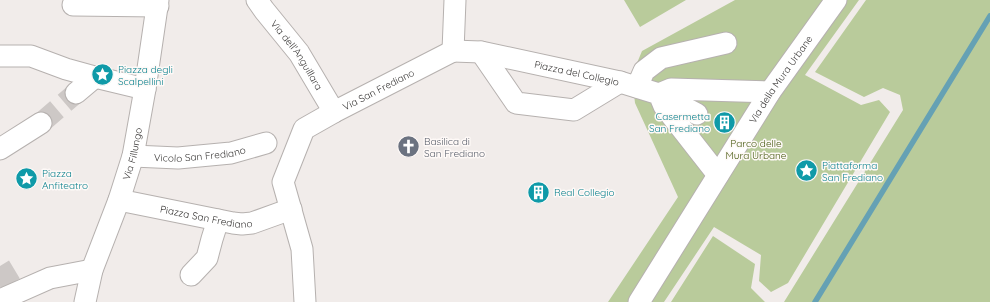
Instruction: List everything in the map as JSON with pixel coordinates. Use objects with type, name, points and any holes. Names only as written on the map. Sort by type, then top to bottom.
[{"type":"street","name":"Via dell'Anguillara","points":[[258,0],[264,10],[299,53],[334,112]]},
{"type":"street","points":[[453,51],[456,0]]},
{"type":"street","name":"Via della Mura Urbane","points":[[639,302],[770,92],[836,0]]},
{"type":"street","points":[[73,5],[158,3]]},
{"type":"street","name":"Via Fillungo","points":[[85,302],[92,270],[120,200],[133,156],[158,3]]},
{"type":"street","points":[[629,85],[661,58],[726,43]]},
{"type":"street","name":"Via San Frediano","points":[[291,209],[283,182],[304,129],[453,51]]},
{"type":"street","name":"Piazza del Collegio","points":[[453,51],[481,52],[629,85]]},
{"type":"street","name":"Piazza del Collegio","points":[[481,52],[516,103],[574,110],[629,85]]},
{"type":"street","points":[[0,56],[31,56],[66,69],[145,89]]},
{"type":"street","points":[[76,93],[95,77]]},
{"type":"street","points":[[629,85],[659,94],[697,114]]},
{"type":"street","points":[[659,94],[671,89],[770,92]]},
{"type":"street","points":[[659,94],[664,106],[718,175]]},
{"type":"street","points":[[0,149],[41,123]]},
{"type":"street","name":"Vicolo San Frediano","points":[[133,156],[178,158],[231,153],[266,143]]},
{"type":"street","name":"Piazza San Frediano","points":[[120,200],[242,224],[252,223],[291,209]]},
{"type":"street","points":[[291,209],[302,249],[305,302]]},
{"type":"street","points":[[191,276],[207,258],[218,220]]},
{"type":"street","points":[[9,293],[50,278],[92,270]]},
{"type":"green space","points":[[624,0],[686,0],[640,27]]},
{"type":"green space","name":"Parco delle Mura Urbane","points":[[735,0],[859,0],[805,75],[861,105],[879,100],[890,112],[788,283],[771,292],[759,281],[761,255],[714,227],[664,302],[608,302],[678,197],[635,103],[632,75],[642,51]]},
{"type":"green space","points":[[866,0],[990,0],[990,302],[784,302],[903,110],[900,95],[883,88],[864,97],[815,72]]},
{"type":"green space","points":[[713,236],[755,264],[751,288],[765,302],[671,302]]},
{"type":"waterway","points":[[815,302],[990,16]]},
{"type":"tunnel","points":[[41,123],[76,93]]},
{"type":"tunnel","points":[[0,266],[12,286]]},
{"type":"place","name":"Piazza degli Scalpellini","points":[[102,75]]},
{"type":"place","name":"Casermetta San Frediano","points":[[725,122]]},
{"type":"place","name":"Basilica di San Frediano","points":[[409,147]]},
{"type":"place","name":"Piattaforma San Frediano","points":[[807,171]]},
{"type":"place","name":"Piazza Anfiteatro","points":[[26,179]]},
{"type":"place","name":"Real Collegio","points":[[538,192]]}]
